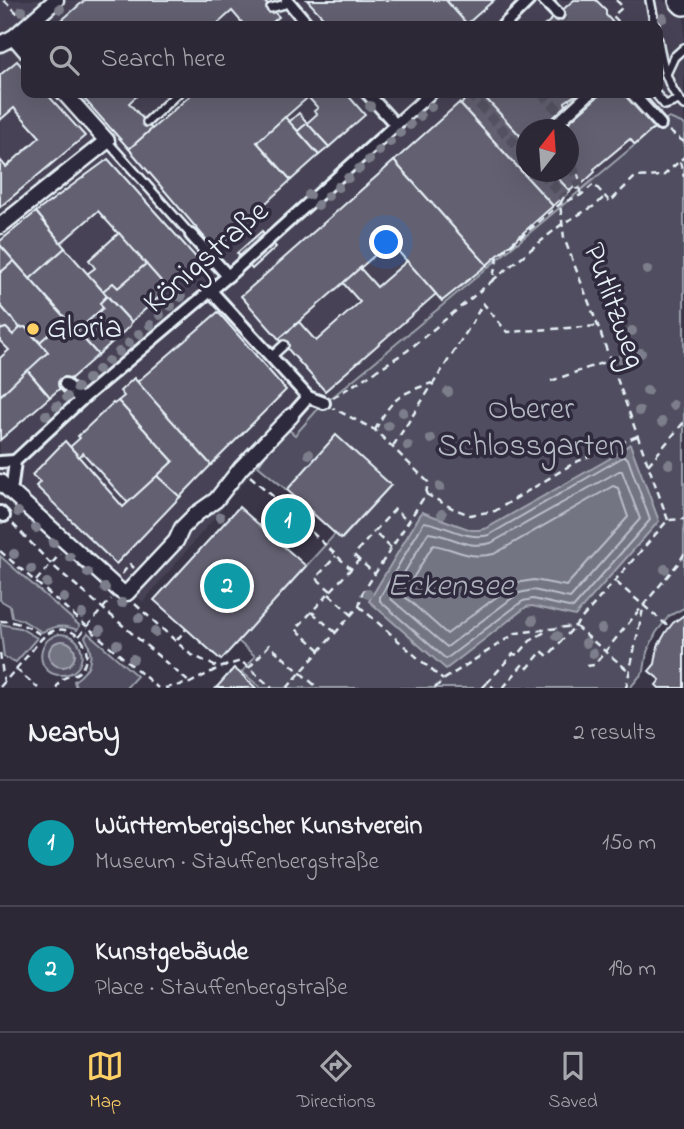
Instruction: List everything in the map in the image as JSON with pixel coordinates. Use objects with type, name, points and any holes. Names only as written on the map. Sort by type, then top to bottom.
[{"type":"street","points":[[32,21],[56,0]]},
{"type":"street","points":[[508,21],[529,0]]},
{"type":"street","points":[[288,1],[305,21]]},
{"type":"street","points":[[0,44],[21,30]]},
{"type":"street","points":[[14,37],[21,45]]},
{"type":"street","points":[[0,226],[111,146],[68,98]]},
{"type":"street","points":[[372,98],[396,125]]},
{"type":"street","name":"Königstraße","points":[[15,461],[81,400],[228,276],[426,98]]},
{"type":"street","points":[[561,119],[584,98]]},
{"type":"street","points":[[637,98],[660,124]]},
{"type":"street","points":[[191,235],[228,276]]},
{"type":"street","points":[[211,291],[308,397],[324,403]]},
{"type":"street","points":[[65,384],[81,400]]},
{"type":"street","points":[[0,462],[15,461],[4,488],[121,591],[127,593],[176,541],[182,528],[216,500],[241,468],[308,397]]},
{"type":"lane","points":[[650,0],[654,21]]},
{"type":"lane","points":[[271,8],[288,1]]},
{"type":"lane","points":[[666,74],[674,57],[684,48]]},
{"type":"lane","points":[[663,62],[673,93],[681,102]]},
{"type":"lane","points":[[147,122],[173,98]]},
{"type":"lane","points":[[659,98],[665,105],[681,102]]},
{"type":"lane","points":[[111,146],[124,144]]},
{"type":"lane","points":[[111,146],[191,235]]},
{"type":"lane","points":[[271,356],[284,345]]},
{"type":"path","points":[[4,0],[25,21]]},
{"type":"path","points":[[616,0],[623,6],[613,16],[618,21]]},
{"type":"path","points":[[660,124],[684,142]]},
{"type":"path","points":[[492,281],[498,256],[560,204],[581,195],[594,184],[610,202],[635,177],[663,176],[684,157]]},
{"type":"path","points":[[680,162],[684,177]]},
{"type":"path","points":[[579,187],[581,195]]},
{"type":"path","points":[[560,204],[564,197]]},
{"type":"path","points":[[324,403],[407,351],[562,224],[606,197]]},
{"type":"path","name":"Putlitzweg","points":[[560,204],[564,238],[668,520]]},
{"type":"path","points":[[393,447],[483,303],[507,332],[598,326]]},
{"type":"path","points":[[551,381],[610,360]]},
{"type":"path","points":[[375,430],[384,413],[405,392],[434,383]]},
{"type":"path","points":[[287,688],[359,606],[362,594],[426,494],[428,482],[375,430],[324,403]]},
{"type":"path","points":[[648,465],[684,422]]},
{"type":"path","points":[[426,494],[470,515],[495,511],[574,463],[637,436]]},
{"type":"path","points":[[241,468],[284,506]]},
{"type":"path","points":[[375,574],[354,555],[395,509],[408,522]]},
{"type":"path","points":[[2,514],[51,564],[190,683]]},
{"type":"path","points":[[503,688],[523,664],[528,668],[542,651],[548,656],[668,520],[684,519]]},
{"type":"path","points":[[303,524],[351,569]]},
{"type":"path","points":[[374,532],[391,548]]},
{"type":"path","points":[[35,582],[69,544]]},
{"type":"path","points":[[0,551],[158,688]]},
{"type":"path","points":[[587,666],[594,665],[684,554]]},
{"type":"path","points":[[337,556],[316,578],[352,615]]},
{"type":"path","points":[[320,650],[296,629],[359,560]]},
{"type":"path","points":[[615,581],[669,627]]},
{"type":"path","points":[[79,636],[121,591],[190,654],[219,668]]},
{"type":"path","points":[[359,606],[443,680]]},
{"type":"path","points":[[626,688],[643,606]]},
{"type":"path","points":[[312,612],[336,633]]},
{"type":"path","points":[[0,621],[17,622],[44,637]]},
{"type":"path","points":[[435,688],[443,680],[516,634],[575,626],[630,673]]},
{"type":"path","points":[[1,684],[44,637],[57,629],[79,636],[87,657],[85,664],[76,674],[63,679],[56,688]]},
{"type":"path","points":[[176,641],[186,629]]},
{"type":"path","points":[[482,688],[513,654],[518,655],[530,641],[551,629]]},
{"type":"path","points":[[249,668],[269,645],[318,688]]},
{"type":"path","points":[[0,653],[1,684]]},
{"type":"path","points":[[166,688],[190,683],[219,668],[241,661],[272,688]]},
{"type":"path","points":[[16,669],[38,688]]},
{"type":"path","points":[[487,682],[494,688]]},
{"type":"path","points":[[186,688],[190,683]]},
{"type":"shaded area","points":[[0,0],[663,0],[684,18],[684,124],[669,118],[660,124],[318,409],[295,436],[289,431],[270,448],[258,466],[143,602],[10,479],[0,473]]},
{"type":"green space","name":"Oberer Schlossgarten","points":[[669,118],[684,124],[684,608],[669,616],[656,633],[647,652],[644,671],[630,688],[261,688],[242,672],[255,656],[238,641],[335,534],[342,539],[391,485],[336,436],[287,490],[258,466],[270,448],[289,430],[295,435],[318,409]]},
{"type":"green space","points":[[0,556],[80,626],[77,630],[59,627],[42,632],[12,617],[10,606],[0,600]]},
{"type":"green space","points":[[0,624],[20,628],[37,638],[16,662],[4,657]]},
{"type":"green space","points":[[88,633],[137,676],[126,688],[76,688],[74,681],[90,662],[90,650],[85,637]]},
{"type":"green space","points":[[59,634],[69,636],[80,647],[80,662],[70,674],[53,673],[43,664],[41,657],[45,643]]},
{"type":"water","name":"Eckensee","points":[[630,444],[659,521],[575,616],[526,607],[446,669],[369,601],[422,512],[471,530],[487,528],[609,459]]},
{"type":"water","points":[[62,641],[71,645],[75,654],[71,663],[62,667],[53,663],[49,654],[53,645]]},
{"type":"building","points":[[85,0],[263,0],[279,17],[274,21],[241,21],[232,11],[221,21],[61,21]]},
{"type":"building","points":[[307,0],[446,0],[464,21],[326,21]]},
{"type":"building","points":[[494,0],[470,21],[464,21],[447,1]]},
{"type":"building","points":[[574,0],[596,0],[606,10],[606,15],[611,21],[550,21]]},
{"type":"building","points":[[17,61],[21,65],[21,98],[51,98],[85,136],[0,207],[0,160],[6,167],[40,137],[14,108],[0,120],[0,75]]},
{"type":"building","points":[[83,98],[134,98],[129,103],[152,129],[129,149]]},
{"type":"building","points":[[187,98],[307,98],[257,142],[291,180],[216,247],[210,244],[129,149]]},
{"type":"building","points":[[309,98],[350,98],[365,115],[329,147],[307,123],[317,114],[314,111],[318,108]]},
{"type":"building","points":[[466,98],[486,98],[516,131],[516,165],[461,105]]},
{"type":"building","points":[[486,98],[571,98],[565,102],[566,106],[552,119],[516,119],[516,131]]},
{"type":"building","points":[[596,98],[647,98],[660,112],[650,121],[655,127],[635,145],[630,139],[594,169],[595,172],[581,185],[579,119],[572,119]]},
{"type":"building","points":[[459,103],[516,165],[516,182],[531,182],[553,206],[487,265],[394,161]]},
{"type":"building","points":[[299,113],[307,123],[298,131],[289,122]]},
{"type":"building","points":[[285,117],[319,155],[291,180],[257,142]]},
{"type":"building","points":[[307,123],[329,147],[319,155],[298,131]]},
{"type":"building","points":[[108,159],[200,262],[168,289],[98,211],[61,243],[36,212]]},
{"type":"building","points":[[394,161],[487,265],[442,301],[390,242],[279,339],[241,296]]},
{"type":"building","points":[[579,178],[581,185],[570,191],[561,182],[579,182]]},
{"type":"building","points":[[531,182],[561,182],[570,191],[553,206]]},
{"type":"building","points":[[36,212],[65,248],[30,279],[0,245],[0,241]]},
{"type":"building","points":[[262,231],[276,247],[252,269],[237,253]]},
{"type":"building","points":[[119,233],[146,264],[118,288],[113,283],[103,291],[87,274],[95,268],[89,260]]},
{"type":"building","points":[[0,245],[14,261],[0,273]]},
{"type":"building","points":[[65,248],[107,296],[100,303],[103,308],[77,331],[30,279]]},
{"type":"building","points":[[14,261],[66,319],[40,342],[25,327],[20,328],[0,305],[0,273]]},
{"type":"building","points":[[407,261],[436,294],[325,391],[279,339],[299,322],[316,341],[360,302],[343,283],[360,268],[377,287]]},
{"type":"building","points":[[146,264],[168,289],[131,322],[103,291],[113,283],[118,288]]},
{"type":"building","points":[[107,296],[131,322],[130,326],[98,355],[77,331],[103,308],[100,303]]},
{"type":"building","points":[[0,305],[20,328],[13,335],[6,328],[0,330]]},
{"type":"building","points":[[218,312],[286,390],[211,465],[137,382]]},
{"type":"building","points":[[66,319],[98,355],[50,397],[27,370],[48,352],[40,342]]},
{"type":"building","points":[[25,327],[48,352],[0,396],[0,358],[9,350],[0,341],[0,330],[6,328],[13,335]]},
{"type":"building","points":[[27,370],[50,397],[0,440],[0,396]]},
{"type":"building","points":[[134,378],[211,465],[180,497],[157,476],[173,461],[118,401],[124,396],[120,391]]},
{"type":"building","points":[[118,401],[173,461],[128,503],[83,453],[79,457],[70,447],[80,438],[78,436]]},
{"type":"building","points":[[336,435],[391,485],[341,539],[287,490]]},
{"type":"building","points":[[65,441],[123,507],[157,476],[180,497],[116,564],[36,486],[40,482],[32,475]]},
{"type":"building","points":[[293,496],[313,513],[283,546],[264,529]]},
{"type":"building","points":[[239,507],[306,566],[221,660],[154,600]]},
{"type":"building","points":[[684,615],[684,688],[659,688],[656,685],[660,680],[649,671],[655,664],[658,646],[666,632]]},
{"type":"building","points":[[234,668],[241,674],[256,688],[216,688]]},
{"type":"tunnel","points":[[558,14],[564,21]]},
{"type":"tunnel","points":[[474,98],[516,145]]},
{"type":"tunnel","points":[[546,98],[560,112]]},
{"type":"tunnel","points":[[550,182],[564,197]]},
{"type":"tunnel","points":[[577,182],[579,187]]},
{"type":"place","name":"Gloria","points":[[33,329]]},
{"type":"place","name":"Württembergischer Kunstverein","points":[[288,521]]},
{"type":"place","name":"Kunstgebäude","points":[[227,586]]}]
